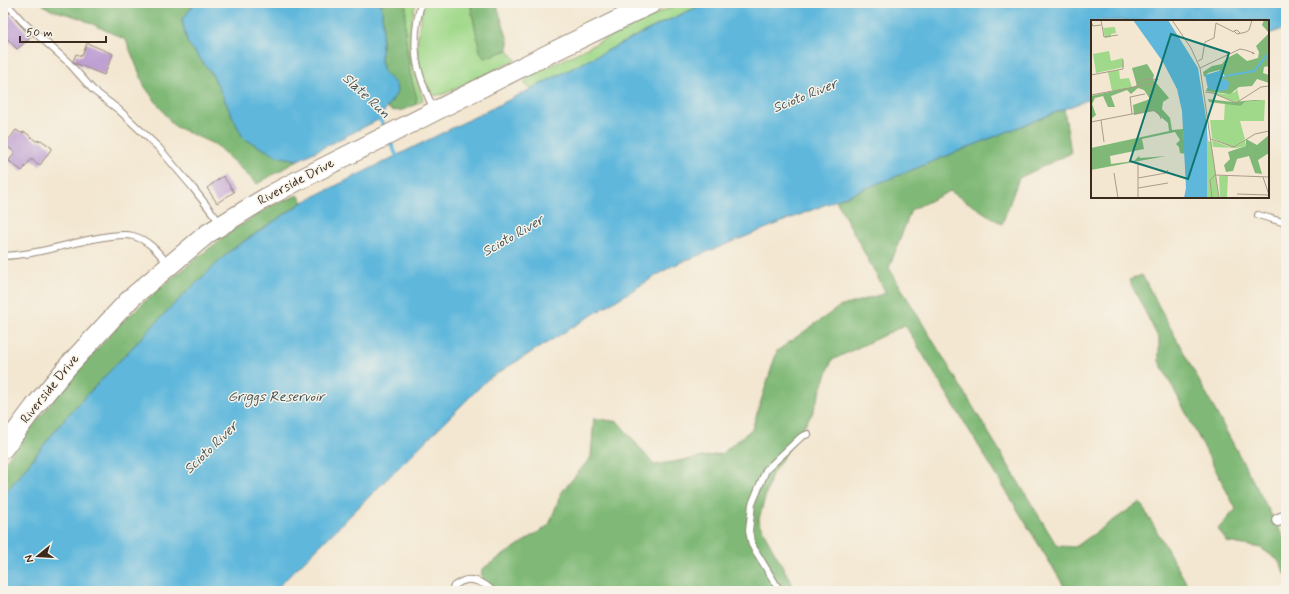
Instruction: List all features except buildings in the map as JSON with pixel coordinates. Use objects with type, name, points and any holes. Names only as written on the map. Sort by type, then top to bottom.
[{"type":"main road","name":"Riverside Drive","points":[[3,449],[35,406],[97,334],[131,298],[207,234],[297,181],[434,111],[653,3]]},
{"type":"lane","points":[[6,3],[23,22],[68,62],[93,90],[119,110],[159,148],[222,225]]},
{"type":"lane","points":[[421,3],[415,35],[416,59],[425,91],[434,111]]},
{"type":"lane","points":[[1258,215],[1286,223]]},
{"type":"lane","points":[[3,256],[28,254],[110,236],[133,236],[148,243],[158,252],[169,266]]},
{"type":"lane","points":[[780,591],[752,545],[748,531],[752,504],[766,470],[801,437],[808,434]]},
{"type":"lane","points":[[452,591],[454,586],[464,580],[475,580],[490,588],[492,591]]},
{"type":"green space","points":[[41,3],[195,3],[182,20],[187,42],[212,74],[243,138],[277,156],[298,160],[257,184],[216,145],[174,126],[145,87],[126,40],[80,18],[49,9]]},
{"type":"green space","points":[[381,3],[406,3],[405,32],[410,73],[417,98],[415,105],[398,111],[387,108],[397,93],[396,84],[384,73],[381,59],[383,23]]},
{"type":"green space","points":[[406,3],[416,3],[410,29],[410,52],[423,100],[415,105],[417,98],[410,73],[405,32]]},
{"type":"green space","points":[[424,3],[470,3],[480,51],[485,58],[508,50],[516,60],[444,94],[436,95],[431,93],[422,73],[418,53],[418,33]]},
{"type":"green space","points":[[470,3],[496,3],[508,40],[508,50],[484,58],[480,51]]},
{"type":"green space","points":[[679,3],[706,3],[660,24],[531,89],[524,84],[528,77]]},
{"type":"green space","points":[[1064,109],[1071,153],[1019,178],[1002,224],[950,191],[911,210],[889,268],[1057,546],[1075,547],[1140,502],[1191,591],[1067,591],[905,325],[832,360],[812,414],[772,474],[758,522],[796,591],[481,591],[482,569],[549,525],[561,493],[591,457],[594,418],[618,422],[654,465],[721,454],[752,429],[777,351],[839,307],[886,293],[836,200]]},
{"type":"green space","points":[[298,195],[303,202],[231,250],[171,307],[67,416],[3,496],[3,464],[69,380],[117,327],[162,286],[230,232],[271,206]]},
{"type":"green space","points":[[1142,275],[1286,542],[1286,575],[1279,561],[1261,548],[1227,542],[1218,529],[1236,509],[1159,361],[1159,339],[1129,280]]},
{"type":"water","points":[[195,3],[381,3],[383,23],[381,59],[384,73],[396,84],[397,93],[378,120],[298,160],[277,156],[243,138],[212,74],[187,42],[182,20]]},
{"type":"water","name":"Griggs Reservoir","points":[[706,3],[1286,3],[1286,28],[1269,34],[1269,20],[1091,20],[1091,98],[672,266],[488,379],[275,591],[3,591],[3,496],[67,416],[171,307],[231,250],[303,202],[660,24]]},
{"type":"waterway","name":"Slate Run","points":[[375,117],[381,121],[385,129]]},
{"type":"waterway","name":"Slate Run","points":[[390,141],[398,159]]},
{"type":"water label","name":"Scioto River","points":[[805,96]]},
{"type":"water label","name":"Scioto River","points":[[513,236]]},
{"type":"water label","name":"Scioto River","points":[[211,448]]}]
